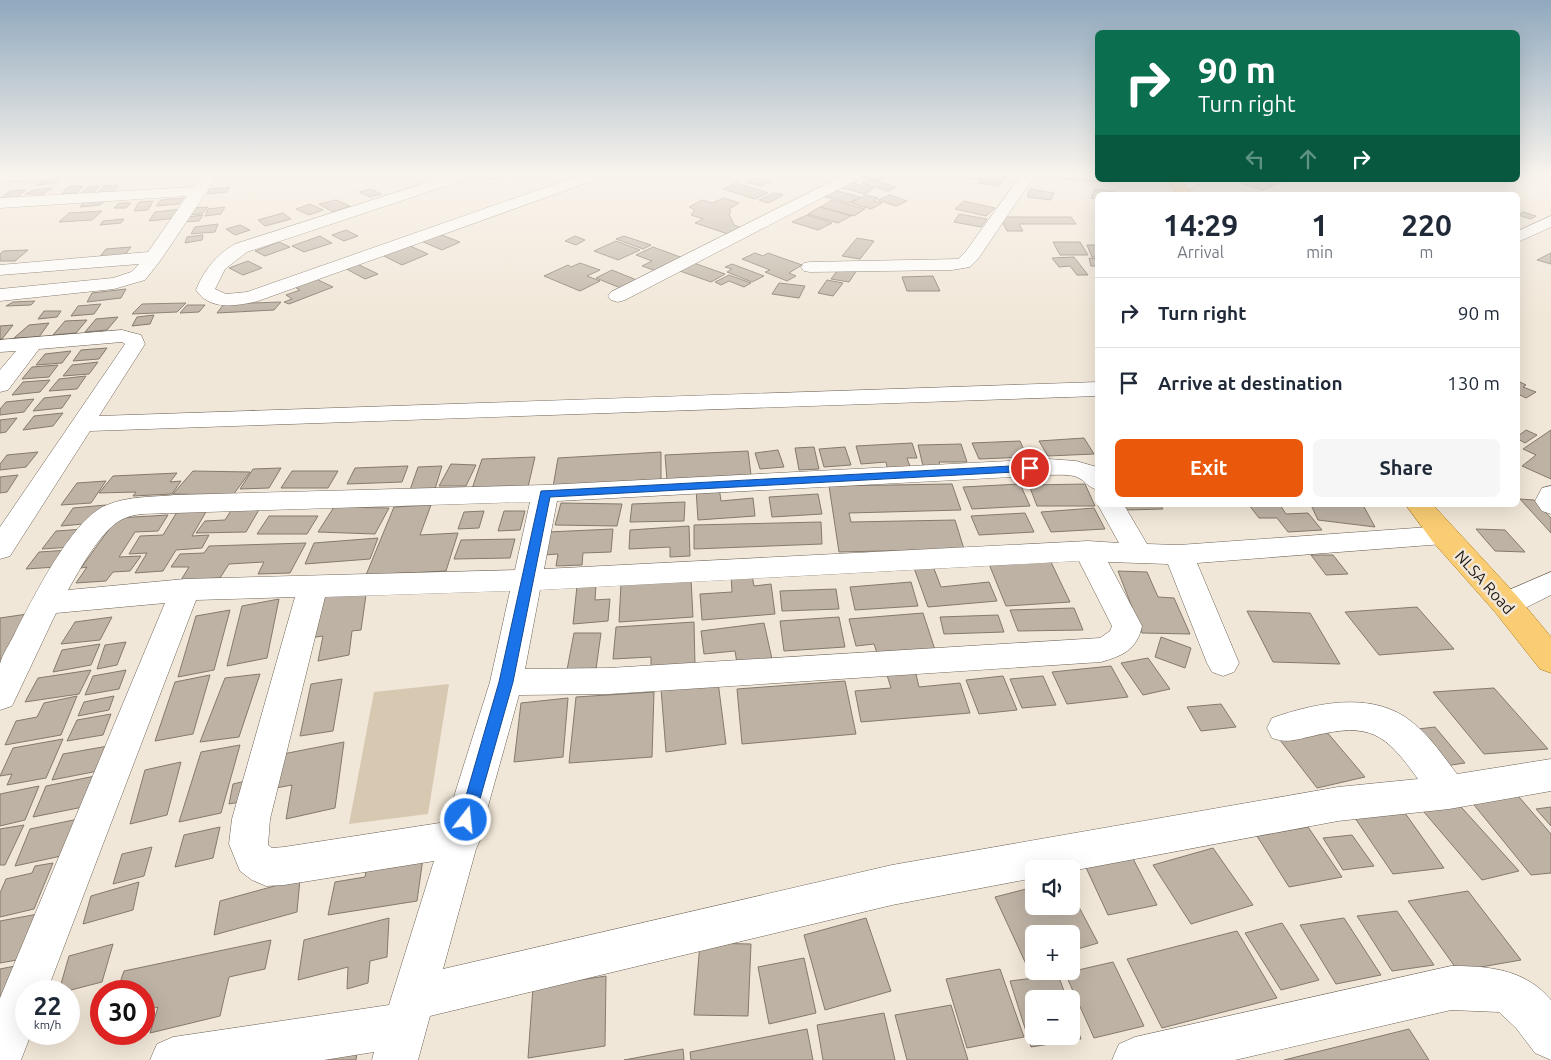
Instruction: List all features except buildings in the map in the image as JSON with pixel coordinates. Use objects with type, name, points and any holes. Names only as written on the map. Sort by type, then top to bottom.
[{"type":"main road","name":"NLSA Road","points":[[1421,507],[1443,535],[1506,604],[1551,660]]},
{"type":"street","points":[[5,294],[123,281],[142,274],[176,224]]},
{"type":"street","points":[[313,224],[241,248],[223,259],[214,270],[205,290],[211,298],[219,300],[251,297],[455,224]]},
{"type":"street","points":[[618,296],[758,224]]},
{"type":"street","points":[[810,267],[952,265],[964,263],[972,256],[994,224]]},
{"type":"street","points":[[1520,236],[1544,224]]},
{"type":"street","points":[[0,270],[154,257]]},
{"type":"street","points":[[5,294],[34,267]]},
{"type":"street","points":[[0,346],[122,336],[134,339],[135,344],[0,549]]},
{"type":"street","points":[[0,385],[33,343]]},
{"type":"street","points":[[83,424],[1095,389]]},
{"type":"street","points":[[0,696],[58,579],[76,552],[107,516],[126,508],[174,504],[545,493],[1049,467],[1072,468],[1084,471],[1095,478]]},
{"type":"street","points":[[404,1028],[462,838],[506,682],[545,493]]},
{"type":"street","points":[[1551,494],[1548,501],[1551,505]]},
{"type":"street","points":[[1112,507],[1138,552]]},
{"type":"street","points":[[46,603],[185,590],[528,580],[1088,550],[1179,555],[1443,535]]},
{"type":"street","points":[[506,682],[609,681],[1101,650],[1117,645],[1125,637],[1127,626],[1088,550]]},
{"type":"street","points":[[1179,555],[1223,663]]},
{"type":"street","points":[[1506,604],[1551,582]]},
{"type":"street","points":[[313,586],[251,819],[248,844],[254,858],[266,867],[284,866],[462,838]]},
{"type":"street","points":[[0,1054],[185,590]]},
{"type":"street","points":[[1284,728],[1344,716],[1368,717],[1382,720],[1397,731],[1418,752],[1449,792]]},
{"type":"street","points":[[173,1060],[404,1028],[892,885],[1338,804],[1449,792],[1551,775]]},
{"type":"street","points":[[1135,1060],[1451,988],[1481,988],[1508,992],[1527,1006],[1551,1037]]},
{"type":"shaded area","points":[[449,684],[428,814],[349,824],[374,692]]},
{"type":"route","points":[[466,820],[506,682],[545,493],[1030,468]]}]
